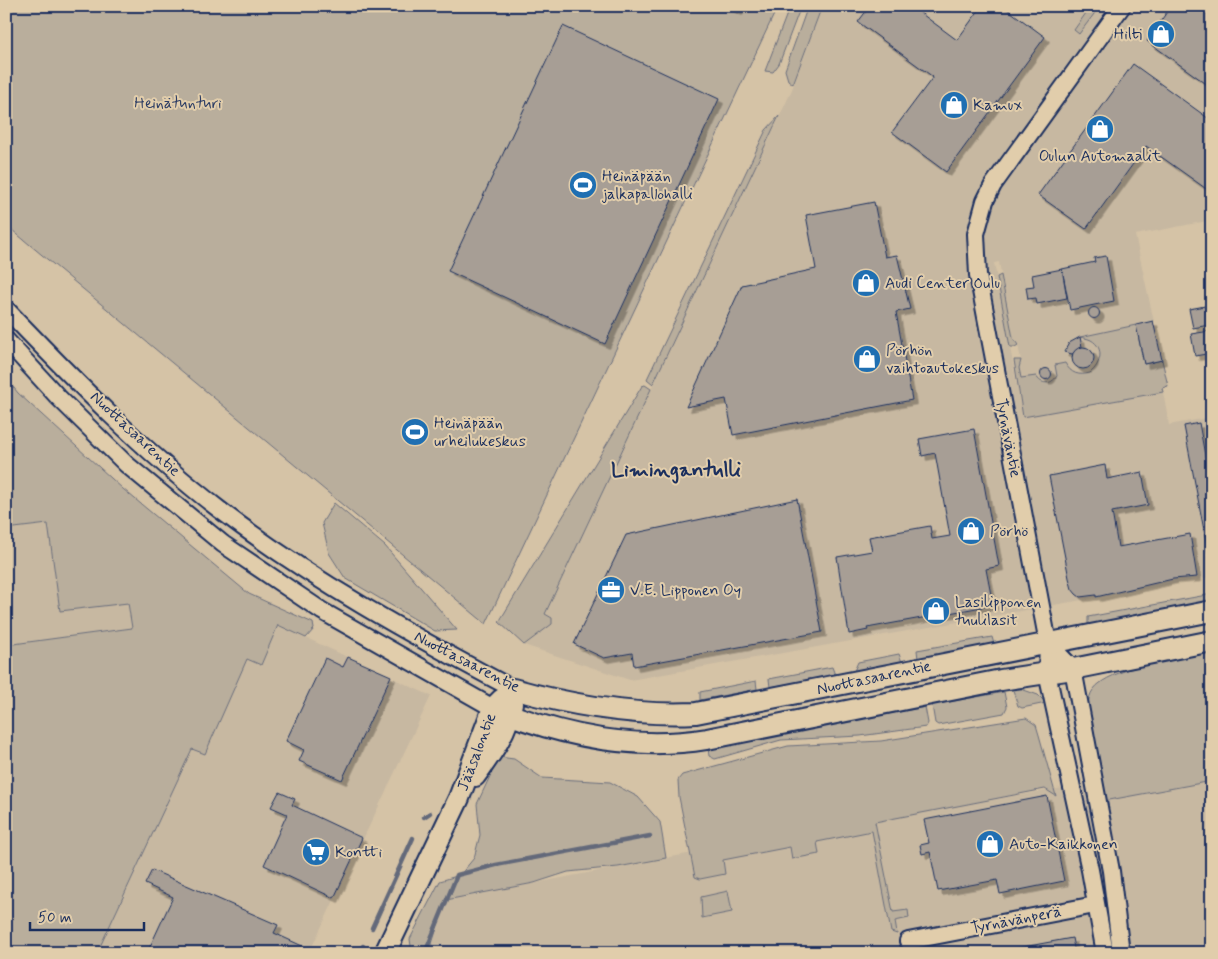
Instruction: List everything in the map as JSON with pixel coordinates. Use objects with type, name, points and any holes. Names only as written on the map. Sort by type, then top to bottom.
[{"type":"main road","name":"Nuottasaarentie","points":[[513,689],[554,700],[600,709],[672,714],[696,713],[1212,611]]},
{"type":"main road","name":"Nuottasaarentie","points":[[502,711],[560,732],[634,744],[668,744],[707,739],[1212,641]]},
{"type":"main road","name":"Jääsalontie","points":[[385,953],[513,689]]},
{"type":"street","name":"Tyrnäväntie","points":[[1104,953],[1090,870],[1047,672],[1048,643],[978,276],[976,234],[985,201],[993,185],[1122,6]]},
{"type":"street","name":"Nuottasaarentie","points":[[6,309],[140,442],[219,510],[288,560],[396,624],[513,689]]},
{"type":"street","name":"Nuottasaarentie","points":[[6,340],[58,397],[126,464],[223,544],[322,611],[502,711]]},
{"type":"street","points":[[1048,643],[1073,669],[1111,871],[1121,953]]},
{"type":"street","name":"Tyrnävänperä","points":[[908,941],[1095,905]]},
{"type":"shaded area","points":[[822,6],[1212,6],[1212,220],[1135,235],[1168,386],[1027,413],[1019,368],[1021,360],[1018,345],[1013,338],[999,262],[994,263],[1023,416],[1163,392],[1169,425],[1212,417],[1212,577],[630,680],[524,645],[552,623],[552,618],[545,614],[791,92]]},
{"type":"shaded area","points":[[48,524],[128,603],[132,628],[6,645],[6,529]]},
{"type":"shaded area","points":[[255,614],[431,696],[309,953],[97,953]]},
{"type":"shaded area","points":[[1212,764],[1212,953],[429,953],[446,900],[871,819]]},
{"type":"green space","name":"Heinäpään urheilukeskus","points":[[6,6],[778,6],[486,624],[6,225]]},
{"type":"green space","points":[[790,6],[801,6],[779,64],[773,72],[765,71]]},
{"type":"green space","points":[[808,6],[822,6],[793,84],[788,80],[785,70]]},
{"type":"green space","points":[[1091,6],[1097,10],[1079,34],[1074,30]]},
{"type":"green space","points":[[779,116],[653,384],[647,379],[766,130]]},
{"type":"green space","points":[[1001,275],[1013,338],[1018,345],[1015,347],[1010,347],[997,277]]},
{"type":"green space","points":[[1136,325],[1144,364],[1162,360],[1168,386],[1162,388],[1163,392],[1023,417],[1014,360],[1021,360],[1019,368],[1021,378],[1036,376],[1046,383],[1052,381],[1057,376],[1055,365],[1065,363],[1070,370],[1076,373],[1090,373],[1099,361],[1100,352],[1091,340],[1080,337]]},
{"type":"green space","points":[[6,378],[18,393],[123,489],[249,594],[313,623],[314,629],[306,638],[278,625],[261,665],[247,659],[205,754],[192,749],[97,953],[6,953],[6,645],[132,628],[128,603],[60,611],[48,524],[6,529]]},
{"type":"green space","points":[[645,385],[651,389],[545,614],[552,618],[552,624],[524,645],[499,622],[642,386]]},
{"type":"green space","points":[[334,503],[385,546],[457,630],[435,631],[345,578],[329,553],[322,523]]},
{"type":"green space","points":[[1212,594],[1212,602],[1088,625],[1088,617]]},
{"type":"green space","points":[[992,637],[994,644],[918,659],[917,650]]},
{"type":"green space","points":[[1212,652],[1212,781],[1104,801],[1088,704],[1093,690],[1102,682],[1130,669],[1166,660]]},
{"type":"green space","points":[[899,654],[902,662],[854,671],[858,662]]},
{"type":"green space","points":[[832,667],[835,675],[770,687],[769,679]]},
{"type":"green space","points":[[756,681],[757,689],[700,700],[700,692]]},
{"type":"green space","points":[[1021,689],[1038,695],[1046,703],[1022,708],[1018,706],[1013,690]]},
{"type":"green space","points":[[1004,692],[1007,707],[1004,713],[938,725],[935,723],[932,705]]},
{"type":"green space","points":[[925,707],[928,723],[926,727],[860,736],[781,740],[715,759],[709,756],[708,748]]},
{"type":"green space","points":[[1026,718],[1036,725],[1056,796],[1045,789],[875,822],[893,912],[908,910],[909,918],[895,921],[897,934],[891,932],[872,831],[817,842],[819,854],[792,859],[790,847],[723,860],[725,874],[700,879],[695,877],[679,797],[678,780],[682,775],[788,746],[881,741]]},
{"type":"green space","points":[[499,757],[514,759],[542,778],[610,782],[638,797],[660,822],[666,858],[618,867],[568,872],[534,883],[446,900],[429,953],[412,953],[410,939],[440,881],[460,875],[474,858],[480,835],[477,804]]},
{"type":"green space","points":[[728,891],[732,912],[702,918],[701,897]]},
{"type":"building","points":[[726,6],[740,6],[738,11]]},
{"type":"building","name":"Kamux","points":[[870,6],[911,6],[957,40],[982,6],[1003,6],[1045,37],[946,172],[892,132],[933,77],[858,22]]},
{"type":"building","points":[[1171,6],[1212,6],[1212,88],[1147,41]]},
{"type":"building","name":"Heinäpään jalkapallohalli","points":[[563,26],[719,99],[605,344],[448,271]]},
{"type":"building","points":[[1133,64],[1212,121],[1212,193],[1146,146],[1086,229],[1038,195]]},
{"type":"building","points":[[874,202],[885,257],[897,255],[910,309],[896,312],[912,400],[733,435],[726,399],[686,407],[742,285],[816,269],[806,215]]},
{"type":"building","points":[[1106,256],[1114,301],[1070,310],[1062,269],[1095,262],[1094,258]]},
{"type":"building","points":[[1062,269],[1067,298],[1037,304],[1036,298],[1028,299],[1026,287],[1034,286],[1032,275]]},
{"type":"building","points":[[1205,306],[1209,325],[1193,328],[1189,309]]},
{"type":"building","points":[[1094,307],[1100,313],[1094,319],[1088,313]]},
{"type":"building","points":[[1153,321],[1162,360],[1144,364],[1136,325]]},
{"type":"building","points":[[1210,331],[1212,353],[1195,356],[1191,334]]},
{"type":"building","points":[[1080,337],[1082,347],[1072,354],[1064,352],[1069,343]]},
{"type":"building","points":[[1079,347],[1087,347],[1094,354],[1094,362],[1087,369],[1079,369],[1072,362],[1072,354]]},
{"type":"building","points":[[1046,368],[1052,374],[1046,380],[1040,374]]},
{"type":"building","points":[[1199,423],[1206,461],[1212,460],[1212,572],[1184,426]]},
{"type":"building","name":"Pörhö","points":[[974,429],[999,566],[986,569],[993,605],[867,628],[868,630],[849,634],[837,557],[872,551],[869,537],[930,526],[932,539],[950,536],[935,453],[922,456],[919,439]]},
{"type":"building","name":"Pörhö","points":[[1105,465],[1107,479],[1142,472],[1148,505],[1112,512],[1118,547],[1190,534],[1197,577],[1173,579],[1096,597],[1096,595],[1080,597],[1076,594],[1072,589],[1069,578],[1049,476]]},
{"type":"building","points":[[797,499],[822,632],[634,666],[632,653],[604,658],[574,644],[626,535]]},
{"type":"building","points":[[348,657],[391,676],[342,780],[299,761],[304,750],[286,741],[325,658],[343,667]]},
{"type":"building","points":[[279,792],[295,799],[292,805],[362,838],[334,898],[264,865],[287,814],[271,807]]},
{"type":"building","name":"Auto-Kaikkonen","points":[[1047,796],[1064,881],[1000,894],[997,880],[938,891],[930,852],[922,854],[920,845],[929,843],[924,820]]},
{"type":"building","points":[[152,870],[278,925],[274,933],[311,950],[309,953],[147,953],[173,897],[145,884]]},
{"type":"building","points":[[1072,938],[1075,953],[1008,953],[1007,950]]},
{"type":"waterway","points":[[424,817],[430,813]]},
{"type":"waterway","points":[[425,953],[457,875],[496,865],[650,836]]},
{"type":"waterway","points":[[372,928],[413,838]]},
{"type":"waterway","points":[[359,953],[363,946]]},
{"type":"place","name":"Hilti","points":[[1161,34]]},
{"type":"place","name":"Kamux","points":[[954,105]]},
{"type":"place","name":"Oulun Automaalit","points":[[1100,129]]},
{"type":"place","name":"Heinäpään jalkapallohalli","points":[[583,185]]},
{"type":"place","name":"Audi Center Oulu","points":[[866,283]]},
{"type":"place","name":"Pörhön vaihtoautokeskus","points":[[867,359]]},
{"type":"place","name":"Heinäpään urheilukeskus","points":[[415,432]]},
{"type":"place","name":"Pörhö","points":[[971,531]]},
{"type":"place","name":"V.E. Lipponen Oy","points":[[611,590]]},
{"type":"place","name":"Lasilipponen tuulilasit","points":[[936,611]]},
{"type":"place","name":"Auto-Kaikkonen","points":[[990,844]]},
{"type":"place","name":"Kontti","points":[[316,852]]},
{"type":"district","name":"Limingantulli","points":[[676,470]]},
{"type":"park label","name":"Heinätunturi","points":[[178,103]]}]
